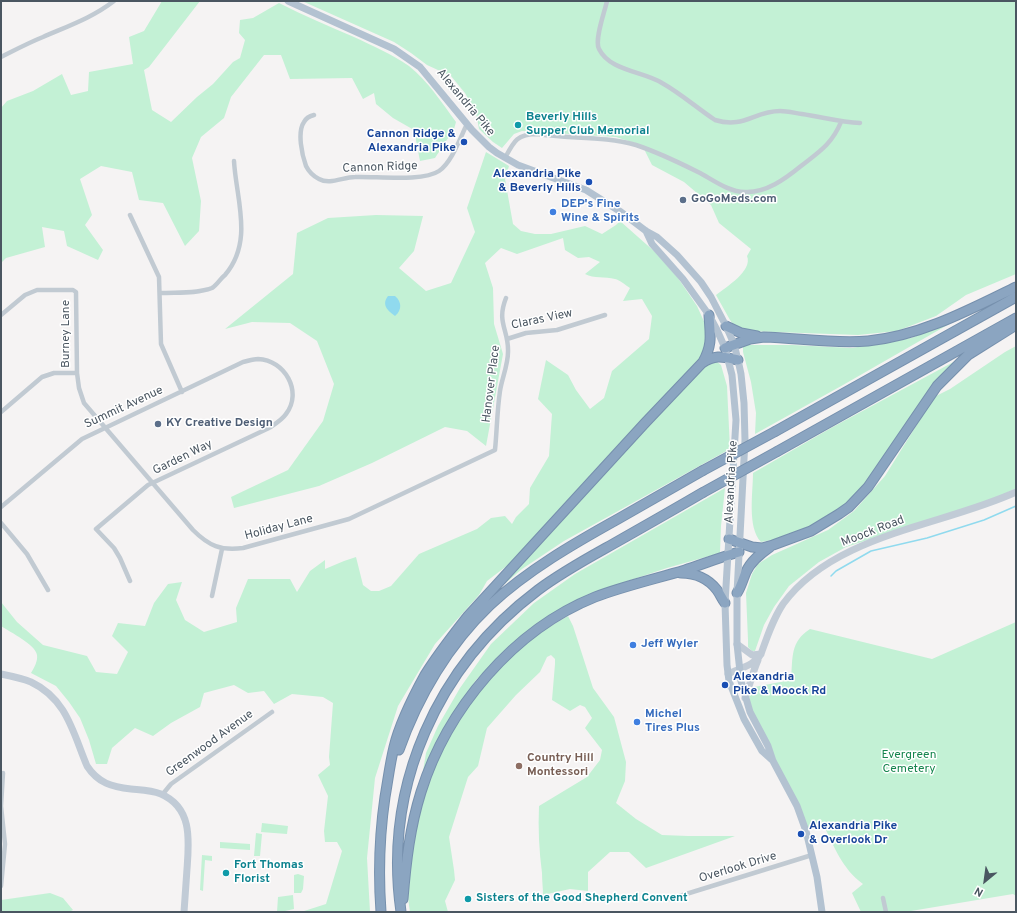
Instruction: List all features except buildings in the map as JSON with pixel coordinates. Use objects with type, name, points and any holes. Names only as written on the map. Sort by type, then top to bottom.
[{"type":"highway","points":[[725,348],[750,339],[764,338],[860,341],[899,335],[927,327],[1016,287]]},
{"type":"highway","points":[[385,797],[406,731],[423,695],[446,657],[466,631],[491,605],[547,561],[584,538],[1016,297]]},
{"type":"highway","points":[[702,363],[711,342],[709,315]]},
{"type":"highway","points":[[402,912],[398,889],[397,844],[408,781],[417,754],[432,716],[444,693],[461,668],[485,638],[512,611],[539,589],[587,558],[1016,318]]},
{"type":"highway","points":[[402,912],[410,833],[421,792],[431,765],[453,720],[489,673],[516,647],[551,621],[594,598],[728,555],[739,548],[762,548],[773,545],[811,531],[824,524],[849,507],[872,481],[937,386],[968,355],[1016,325]]},
{"type":"highway","points":[[726,326],[741,333],[764,338]]},
{"type":"highway","points":[[381,912],[378,859],[381,821],[385,797],[399,731],[404,717],[425,675],[468,616],[615,455],[702,363],[715,357],[738,360]]},
{"type":"highway","points":[[729,539],[739,548]]},
{"type":"highway","points":[[737,593],[746,570],[752,561],[773,545]]},
{"type":"highway","points":[[673,573],[688,573],[709,581],[725,603]]},
{"type":"main road","name":"Alexandria Pike","points":[[288,1],[394,49],[409,58],[420,67],[488,147],[518,165],[586,190],[621,212],[646,232],[656,237],[690,269],[711,297],[734,344],[741,374],[744,403],[745,431],[737,593],[737,644],[739,668],[745,698],[750,712],[768,746],[773,761],[797,806],[806,831],[819,887],[822,912]]},
{"type":"main road","name":"Alexandria Pike","points":[[646,232],[652,244],[684,279],[709,315],[725,348],[734,390],[736,420],[725,603],[728,674],[729,681],[744,720],[762,751],[773,761]]},
{"type":"main road","name":"Moock Road","points":[[745,698],[749,688],[751,676],[770,630],[783,604],[807,579],[838,558],[868,543],[966,511],[1016,492]]},
{"type":"main road","points":[[737,644],[752,655],[761,654]]},
{"type":"main road","points":[[728,674],[739,668],[752,664],[758,660],[761,654]]},
{"type":"main road","points":[[727,665],[739,668]]},
{"type":"main road","points":[[1,674],[36,685],[60,704],[66,713],[87,766],[101,781],[115,787],[150,790],[162,795],[177,806],[184,816],[187,824],[189,840],[184,912]]},
{"type":"street","points":[[1,57],[42,37],[76,24],[114,1]]},
{"type":"street","points":[[608,1],[598,36],[598,48],[604,56],[612,64],[648,76],[662,83],[714,120],[725,123],[737,123],[767,112],[782,111],[841,122],[860,123]]},
{"type":"street","name":"Cannon Ridge","points":[[314,115],[303,122],[300,134],[303,153],[306,166],[310,172],[317,178],[328,182],[347,178],[406,177],[433,174],[440,170],[446,163],[459,143],[467,124]]},
{"type":"street","points":[[505,158],[513,143],[524,135],[537,134],[620,141],[664,156],[737,191],[758,191],[781,180],[818,153],[836,134],[841,122]]},
{"type":"street","points":[[160,293],[198,292],[211,288],[217,284],[231,266],[241,240],[242,224],[234,161]]},
{"type":"street","points":[[130,215],[157,270],[160,293],[161,344],[182,392]]},
{"type":"street","name":"Burney Lane","points":[[1,315],[25,294],[37,290],[73,290],[76,292],[77,373],[79,388],[84,403],[105,427]]},
{"type":"street","name":"Hanover Place","points":[[495,450],[500,391],[508,354],[501,313],[506,298]]},
{"type":"street","name":"Claras View","points":[[506,339],[526,333],[557,330],[605,315]]},
{"type":"street","name":"Summit Avenue","points":[[1,507],[82,439],[243,362],[258,359],[272,363]]},
{"type":"street","name":"Garden Way","points":[[130,581],[114,548],[96,529],[144,489],[154,483],[269,428],[282,418],[289,410],[292,403],[291,382],[279,366],[272,363]]},
{"type":"street","points":[[1,412],[42,377],[54,373],[77,373]]},
{"type":"street","name":"Holiday Lane","points":[[105,427],[200,537],[210,544],[228,550],[243,548],[349,519],[495,450]]},
{"type":"street","points":[[1,523],[27,554],[48,590]]},
{"type":"street","points":[[212,596],[222,549]]},
{"type":"street","name":"Greenwood Avenue","points":[[162,795],[171,784],[272,712]]},
{"type":"street","points":[[1,886],[5,844],[1,806],[3,773]]},
{"type":"street","name":"Overlook Drive","points":[[670,899],[812,855]]},
{"type":"street","points":[[884,898],[886,912]]},
{"type":"green space","points":[[162,1],[200,1],[149,67],[144,70],[152,110],[171,122],[213,84],[233,62],[240,58],[245,40],[239,33],[240,20],[253,18],[279,3],[375,47],[409,66],[429,85],[456,122],[454,129],[435,158],[420,161],[414,130],[393,118],[376,104],[374,93],[363,99],[352,78],[290,79],[281,55],[264,55],[231,97],[224,118],[201,137],[192,158],[201,201],[199,231],[185,246],[163,203],[139,200],[132,172],[101,166],[80,179],[92,215],[85,225],[103,250],[98,260],[67,246],[64,231],[42,227],[45,247],[6,258],[1,263],[1,108],[7,101],[33,91],[62,74],[71,95],[88,91],[89,72],[133,64],[129,37],[144,31]]},
{"type":"green space","points":[[302,1],[1016,1],[1016,274],[966,295],[936,316],[897,331],[858,335],[747,331],[735,327],[716,295],[738,278],[742,273],[748,262],[747,256],[751,249],[719,223],[711,205],[684,182],[652,165],[644,146],[616,137],[522,131],[514,134],[502,148],[479,129],[476,113],[465,93],[451,76],[427,65],[394,42]]},
{"type":"green space","points":[[486,152],[509,166],[505,179],[513,224],[521,231],[535,234],[551,234],[585,226],[602,234],[620,221],[655,252],[678,278],[697,306],[707,328],[706,349],[699,359],[508,565],[487,581],[479,595],[435,644],[398,706],[375,778],[367,858],[370,912],[301,912],[326,904],[342,851],[337,842],[325,842],[324,831],[328,796],[318,775],[330,765],[329,757],[333,703],[323,697],[292,694],[274,704],[264,691],[248,693],[234,685],[204,693],[200,707],[171,723],[153,736],[135,728],[112,748],[107,764],[96,764],[89,740],[80,718],[69,702],[56,686],[31,673],[37,660],[36,651],[28,643],[1,626],[1,602],[17,622],[43,645],[87,656],[96,672],[117,674],[128,652],[112,636],[118,623],[145,626],[154,603],[168,584],[182,582],[176,600],[185,620],[204,632],[237,622],[236,608],[248,579],[290,579],[297,592],[310,571],[325,560],[325,569],[356,557],[363,585],[371,591],[379,591],[391,586],[419,554],[477,529],[491,518],[505,516],[512,524],[516,517],[529,504],[530,488],[549,456],[552,414],[538,399],[546,360],[568,375],[576,390],[590,409],[604,398],[612,371],[649,339],[652,316],[642,299],[623,301],[630,288],[621,281],[611,278],[588,276],[585,274],[600,262],[589,257],[578,258],[565,250],[563,238],[517,254],[501,248],[485,263],[493,288],[494,324],[503,354],[486,446],[467,431],[445,427],[372,463],[319,486],[234,508],[231,497],[288,470],[323,421],[334,384],[317,341],[290,323],[252,322],[225,329],[293,274],[297,233],[328,218],[376,215],[423,216],[414,251],[399,268],[426,291],[451,283],[475,232],[467,208]]},
{"type":"green space","points":[[951,323],[755,434],[756,413],[743,347],[747,345],[792,345],[852,348],[911,338]]},
{"type":"green space","points":[[1016,346],[1016,488],[993,500],[846,547],[819,562],[789,586],[774,607],[764,625],[755,651],[752,651],[748,647],[746,593],[752,574],[758,564],[772,555],[828,530],[854,511],[885,476],[934,397],[950,389]]},
{"type":"green space","points":[[959,359],[938,378],[867,483],[848,503],[818,524],[777,539],[761,542],[757,536],[752,519],[753,473],[831,428]]},
{"type":"green space","points":[[716,361],[721,365],[727,386],[730,449],[564,541],[522,569],[488,598],[692,378],[709,363]]},
{"type":"green space","points":[[725,488],[720,553],[667,568],[589,594],[555,613],[510,646],[476,680],[447,722],[423,771],[426,753],[438,726],[460,688],[491,644],[534,603],[575,574]]},
{"type":"green space","points":[[568,616],[573,626],[593,688],[614,717],[626,762],[625,781],[616,803],[636,819],[662,835],[735,836],[646,868],[629,852],[610,852],[588,872],[588,891],[570,889],[543,895],[539,840],[539,806],[587,777],[600,760],[602,750],[585,728],[592,718],[585,707],[580,705],[570,711],[552,700],[555,659],[551,655],[547,657],[540,672],[516,695],[487,728],[478,766],[468,777],[449,837],[455,880],[445,901],[448,912],[410,912],[408,880],[414,837],[422,804],[434,766],[453,728],[478,692],[506,660],[522,646]]},
{"type":"green space","name":"Evergreen Cemetery","points":[[1016,622],[1016,896],[1013,894],[905,912],[861,912],[852,893],[863,884],[844,864],[823,824],[806,831],[750,712],[749,688],[791,680],[793,657],[796,645],[799,639],[810,629],[932,659]]},
{"type":"green space","points":[[262,823],[288,826],[287,834],[261,832]]},
{"type":"green space","points":[[256,833],[262,834],[260,856],[254,856]]},
{"type":"green space","points":[[220,842],[250,844],[250,850],[220,848]]},
{"type":"green space","points":[[202,855],[212,856],[212,861],[205,860],[203,891],[200,890]]},
{"type":"green space","points":[[298,874],[304,876],[303,889],[301,893],[294,893],[294,875]]},
{"type":"green space","points":[[50,893],[63,898],[73,910],[69,912],[1,912],[1,900]]},
{"type":"green space","points":[[293,895],[294,909],[285,912],[277,912],[278,897]]},
{"type":"water","points":[[388,296],[395,296],[400,303],[400,309],[395,316],[386,308],[385,302]]},
{"type":"waterway","points":[[831,576],[836,571],[871,551],[927,538],[984,520],[1016,506]]},
{"type":"place","name":"Beverly Hills Supper Club Memorial","points":[[518,125]]},
{"type":"place","name":"Cannon Ridge & Alexandria Pike","points":[[464,142]]},
{"type":"place","name":"Alexandria Pike & Beverly Hills","points":[[589,182]]},
{"type":"place","name":"GoGoMeds.com","points":[[683,200]]},
{"type":"place","name":"DEP's Fine Wine & Spirits","points":[[553,212]]},
{"type":"place","name":"KY Creative Design","points":[[158,424]]},
{"type":"place","name":"Jeff Wyler","points":[[633,645]]},
{"type":"place","name":"Alexandria Pike & Moock Rd","points":[[725,685]]},
{"type":"place","name":"Michel Tires Plus","points":[[637,722]]},
{"type":"place","name":"Country Hill Montessori","points":[[519,766]]},
{"type":"place","name":"Alexandria Pike & Overlook Dr","points":[[801,834]]},
{"type":"place","name":"Fort Thomas Florist","points":[[226,873]]},
{"type":"place","name":"Sisters of the Good Shepherd Convent","points":[[468,899]]}]
